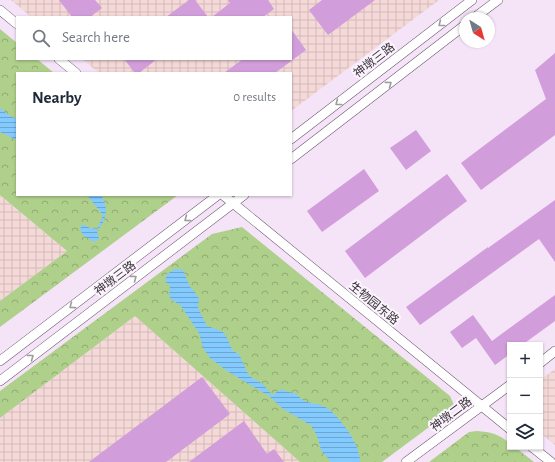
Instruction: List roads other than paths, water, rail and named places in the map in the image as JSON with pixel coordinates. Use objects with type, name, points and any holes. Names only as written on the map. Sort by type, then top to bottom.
[{"type":"street","name":"神墩三路","points":[[292,138],[472,0]]},
{"type":"street","points":[[482,12],[498,0]]},
{"type":"street","points":[[0,10],[16,23]]},
{"type":"street","points":[[292,158],[459,30]]},
{"type":"street","points":[[60,60],[75,72]]},
{"type":"street","name":"神墩三路","points":[[0,361],[217,196]]},
{"type":"street","name":"生物园东路","points":[[224,196],[507,427]]},
{"type":"street","name":"神墩三路","points":[[0,381],[243,196]]},
{"type":"street","points":[[543,361],[555,351]]},
{"type":"street","name":"神墩二路","points":[[406,462],[507,387]]},
{"type":"street","points":[[536,450],[551,462]]},
{"type":"water","points":[[0,108],[16,119],[16,140],[0,132]]},
{"type":"water","points":[[88,196],[102,196],[106,209],[105,218],[97,231],[99,239],[94,242],[84,236],[80,230],[82,224],[90,228],[97,229],[102,218],[102,214]]},
{"type":"water","points":[[175,269],[183,270],[190,287],[199,299],[198,308],[207,326],[219,330],[226,336],[233,351],[239,354],[249,376],[263,384],[272,395],[281,389],[296,394],[306,401],[327,408],[338,418],[349,432],[357,448],[360,462],[331,462],[321,450],[312,426],[283,409],[269,396],[227,371],[210,358],[203,348],[199,333],[180,305],[169,296],[169,284],[165,282],[167,274]]}]
